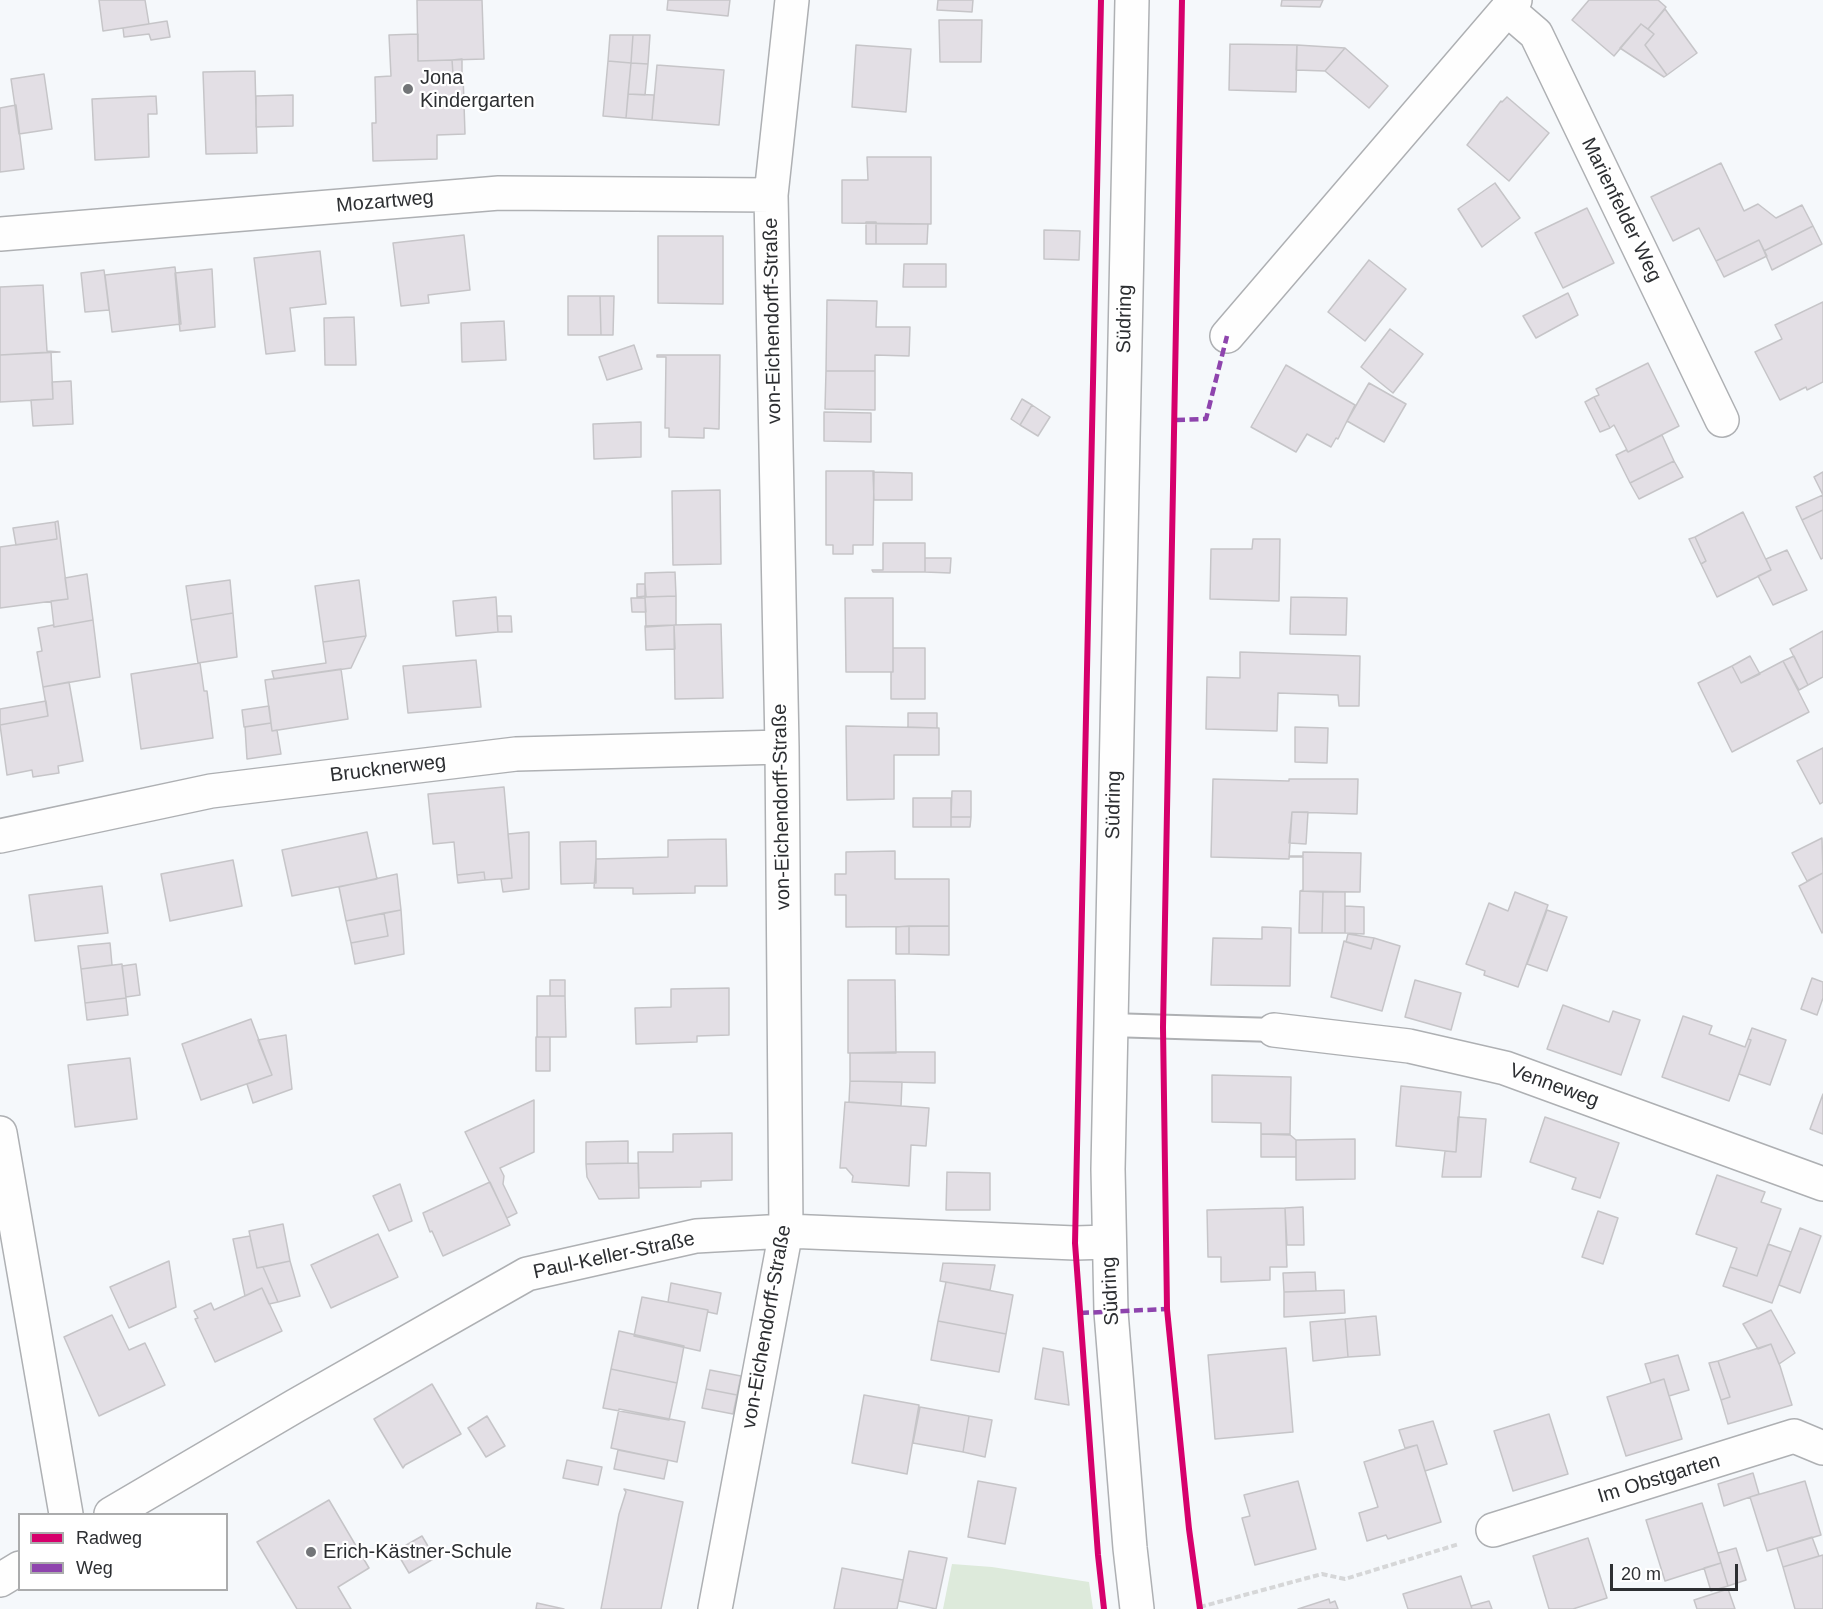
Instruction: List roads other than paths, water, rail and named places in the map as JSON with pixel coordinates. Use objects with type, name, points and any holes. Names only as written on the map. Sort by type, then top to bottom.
[{"type":"street","name":"von-Eichendorff-Straße","points":[[715,1609],[786,1231],[782,747],[771,195],[792,0]]},
{"type":"street","name":"Südring","points":[[1132,0],[1110,1025],[1109,1242],[1113,1335],[1137,1609]]},
{"type":"street","name":"Marienfelder Weg","points":[[1227,336],[1511,5],[1536,34],[1722,420]]},
{"type":"street","name":"Mozartweg","points":[[0,234],[499,193],[771,195]]},
{"type":"street","name":"Brucknerweg","points":[[0,836],[211,791],[516,754],[782,747]]},
{"type":"street","name":"Venneweg","points":[[1274,1030],[1409,1046],[1505,1068],[1823,1184]]},
{"type":"street","points":[[0,1133],[66,1513]]},
{"type":"street","name":"Paul-Keller-Straße","points":[[114,1513],[295,1406],[527,1274],[696,1236],[786,1231],[1075,1243],[1109,1242]]},
{"type":"street","name":"Im Obstgarten","points":[[1493,1530],[1794,1436],[1823,1448]]},
{"type":"street","points":[[0,1580],[18,1569]]},
{"type":"lane","points":[[1110,1025],[1274,1030]]},
{"type":"place","name":"Jona Kindergarten","points":[[408,89]]},
{"type":"place","name":"Erich-Kästner-Schule","points":[[311,1552]]}]
